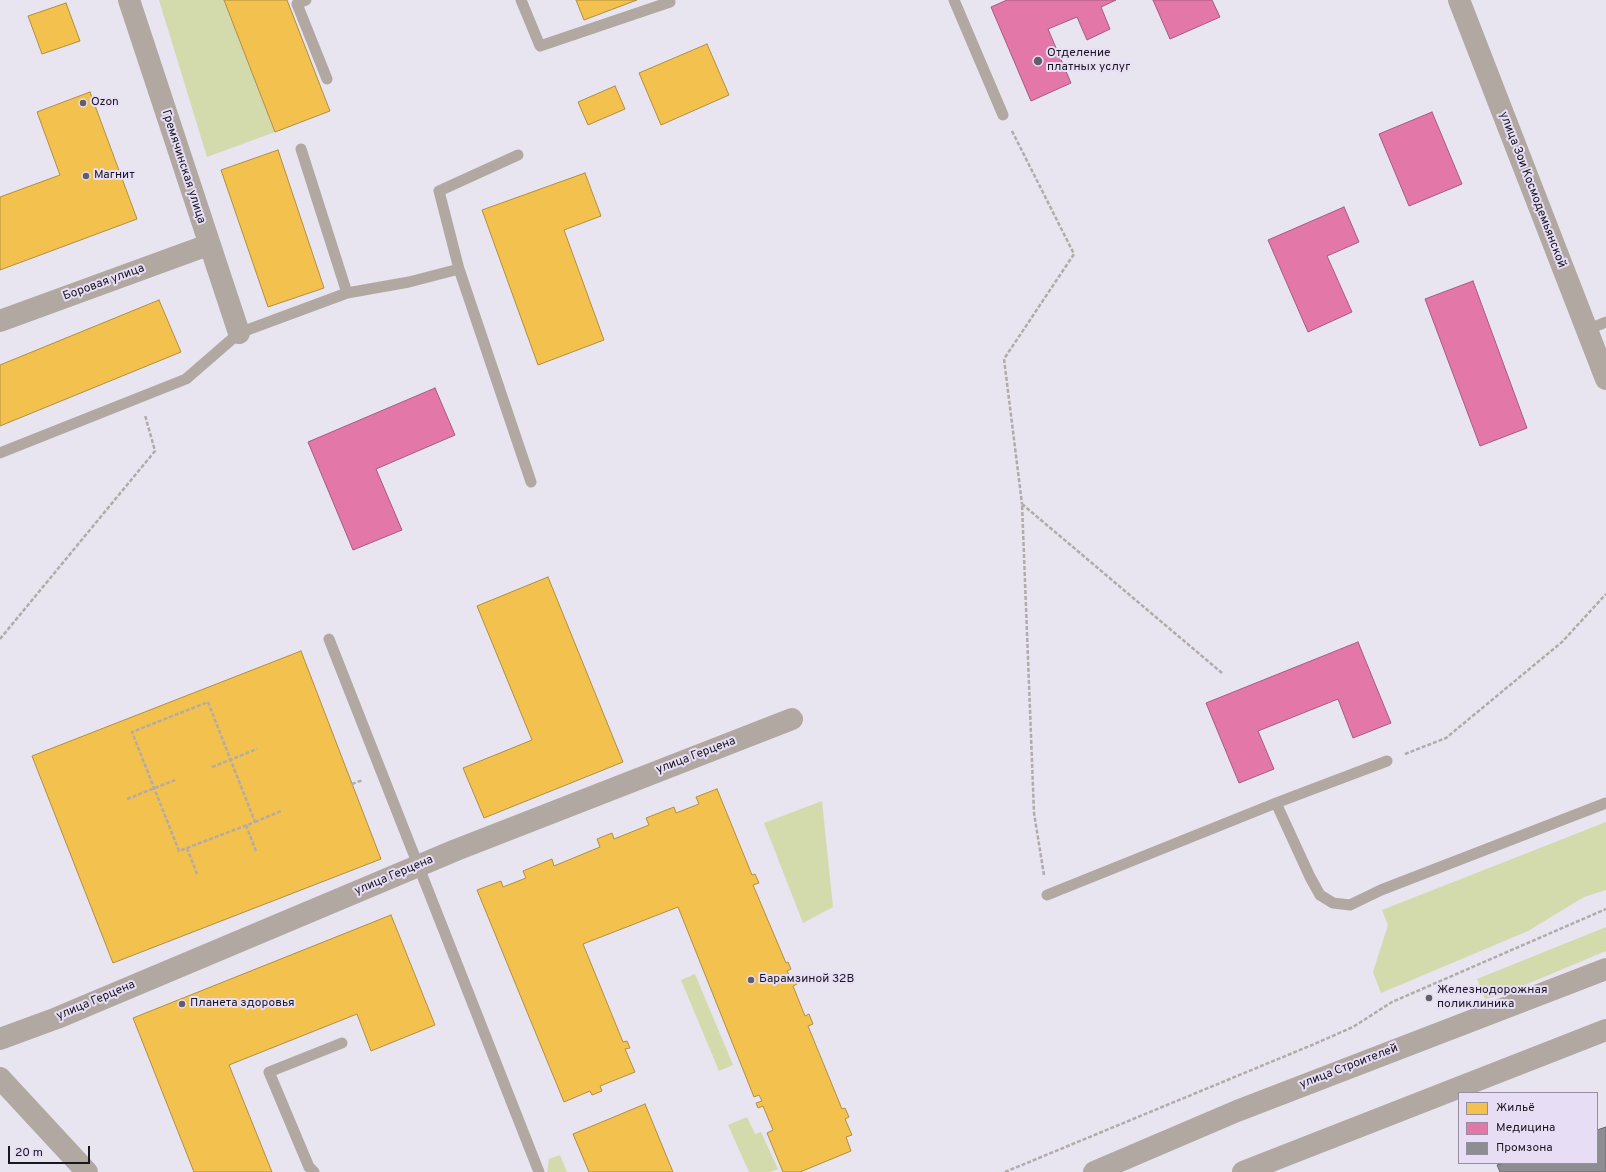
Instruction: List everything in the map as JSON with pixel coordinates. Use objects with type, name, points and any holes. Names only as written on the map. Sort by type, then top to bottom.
[{"type":"main road","name":"улица Зои Космодемьянской","points":[[1459,0],[1606,379]]},
{"type":"main road","name":"улица Строителей","points":[[1094,1172],[1237,1111],[1606,969]]},
{"type":"main road","points":[[1242,1172],[1606,1030]]},
{"type":"street","name":"Гремячинская улица","points":[[128,0],[208,245],[239,333]]},
{"type":"street","name":"Боровая улица","points":[[0,321],[208,245]]},
{"type":"street","name":"улица Герцена","points":[[0,1039],[57,1018],[419,865],[792,719]]},
{"type":"street","points":[[0,1078],[87,1172]]},
{"type":"lane","points":[[306,0],[297,4],[327,79]]},
{"type":"lane","points":[[521,0],[540,46],[670,2],[669,0]]},
{"type":"lane","points":[[954,0],[1003,115]]},
{"type":"lane","points":[[301,149],[347,293]]},
{"type":"lane","points":[[518,155],[439,191],[459,270],[532,482]]},
{"type":"lane","points":[[0,453],[186,379],[239,333],[347,293],[409,282],[459,270]]},
{"type":"lane","points":[[1586,330],[1606,322]]},
{"type":"lane","points":[[329,639],[539,1172]]},
{"type":"lane","points":[[1047,895],[1276,803],[1387,762]]},
{"type":"lane","points":[[1276,803],[1310,877],[1320,895],[1333,903],[1350,905],[1381,890],[1606,803]]},
{"type":"lane","points":[[314,1172],[309,1167],[269,1072],[342,1043]]},
{"type":"path","points":[[1003,115],[1074,254],[1004,359],[1022,504],[1034,813],[1047,895]]},
{"type":"path","points":[[0,639],[155,451],[140,397]]},
{"type":"path","points":[[1022,504],[1222,672]]},
{"type":"path","points":[[1387,762],[1446,738],[1562,642],[1606,594]]},
{"type":"path","points":[[255,822],[208,702],[132,732],[179,851],[255,822],[281,811]]},
{"type":"path","points":[[212,767],[257,749]]},
{"type":"path","points":[[127,799],[175,780]]},
{"type":"path","points":[[246,825],[256,851]]},
{"type":"path","points":[[187,848],[198,874]]},
{"type":"path","points":[[1005,1172],[1054,1150],[1312,1045],[1353,1027],[1392,1002],[1606,910]]},
{"type":"green space","points":[[159,0],[224,0],[275,132],[207,157]]},
{"type":"green space","points":[[822,801],[833,907],[803,923],[764,823]]},
{"type":"green space","points":[[1606,822],[1606,890],[1584,897],[1528,931],[1381,993],[1373,972],[1388,925],[1382,910]]},
{"type":"green space","points":[[1606,927],[1606,951],[1501,995],[1485,999],[1477,979]]},
{"type":"green space","points":[[695,974],[733,1065],[719,1071],[681,980]]},
{"type":"green space","points":[[747,1117],[755,1134],[761,1132],[778,1169],[770,1172],[749,1172],[728,1125]]},
{"type":"green space","points":[[560,1155],[567,1172],[547,1172],[549,1159]]},
{"type":"building: Жильё","points":[[224,0],[287,0],[330,111],[275,132]]},
{"type":"building: Жильё","points":[[576,0],[637,0],[584,20]]},
{"type":"building: Жильё","points":[[66,3],[80,41],[42,54],[28,16]]},
{"type":"building: Жильё","points":[[707,44],[729,95],[661,125],[639,73]]},
{"type":"building: Жильё","points":[[615,86],[625,109],[588,125],[578,102]]},
{"type":"building: Жильё","points":[[90,92],[137,219],[0,270],[0,197],[60,175],[37,112]]},
{"type":"building: Жильё","points":[[278,150],[324,288],[268,307],[221,170]]},
{"type":"building: Жильё","points":[[585,173],[601,216],[564,230],[604,340],[538,365],[482,210]]},
{"type":"building: Жильё","points":[[159,300],[181,352],[0,426],[0,365]]},
{"type":"building: Жильё","points":[[548,577],[623,762],[484,818],[463,768],[532,740],[477,606]]},
{"type":"building: Жильё","points":[[301,651],[381,859],[113,963],[32,756]]},
{"type":"building: Жильё","name":"Барамзиной 32В","points":[[717,789],[752,875],[755,874],[759,883],[753,885],[786,963],[788,962],[791,969],[787,971],[790,977],[793,975],[797,984],[793,986],[805,1016],[809,1014],[813,1024],[808,1026],[842,1109],[845,1108],[849,1117],[845,1119],[852,1135],[846,1137],[851,1151],[800,1172],[783,1172],[767,1133],[773,1130],[763,1106],[758,1108],[756,1103],[762,1101],[759,1095],[754,1097],[678,907],[583,944],[623,1042],[627,1041],[630,1048],[625,1049],[635,1072],[600,1086],[602,1091],[592,1095],[590,1091],[564,1102],[477,890],[501,881],[503,887],[526,878],[523,871],[552,859],[554,866],[600,847],[597,839],[612,833],[614,839],[649,825],[646,818],[674,807],[676,813],[699,804],[696,797]]},
{"type":"building: Жильё","points":[[391,915],[435,1025],[371,1051],[357,1014],[229,1065],[272,1172],[194,1172],[133,1018]]},
{"type":"building: Жильё","points":[[645,1104],[673,1172],[589,1172],[573,1134]]},
{"type":"building: Медицина","name":"Отделение платных услуг","points":[[1007,0],[1116,0],[1101,7],[1110,29],[1087,40],[1077,17],[1048,29],[1071,83],[1031,101],[991,7]]},
{"type":"building: Медицина","points":[[1153,0],[1212,0],[1220,17],[1170,39]]},
{"type":"building: Медицина","points":[[1432,112],[1462,184],[1409,206],[1379,134]]},
{"type":"building: Медицина","points":[[1344,207],[1359,242],[1327,256],[1352,312],[1308,332],[1268,240]]},
{"type":"building: Медицина","points":[[1473,281],[1527,428],[1480,446],[1425,299]]},
{"type":"building: Медицина","points":[[435,388],[455,435],[376,469],[402,530],[353,550],[308,442]]},
{"type":"building: Медицина","points":[[1358,642],[1391,723],[1353,738],[1338,699],[1258,731],[1274,769],[1239,783],[1206,703]]},
{"type":"building: Промзона","points":[[1606,1127],[1606,1172],[1500,1172],[1497,1165],[1598,1164],[1598,1130]]},
{"type":"place","name":"Отделение платных услуг","points":[[1038,61]]},
{"type":"place","name":"Ozon","points":[[83,103]]},
{"type":"place","name":"Магнит","points":[[86,176]]},
{"type":"place","name":"Барамзиной 32В","points":[[751,980]]},
{"type":"place","name":"Железнодорожная поликлиника","points":[[1429,998]]},
{"type":"place","name":"Планета здоровья","points":[[182,1004]]}]
